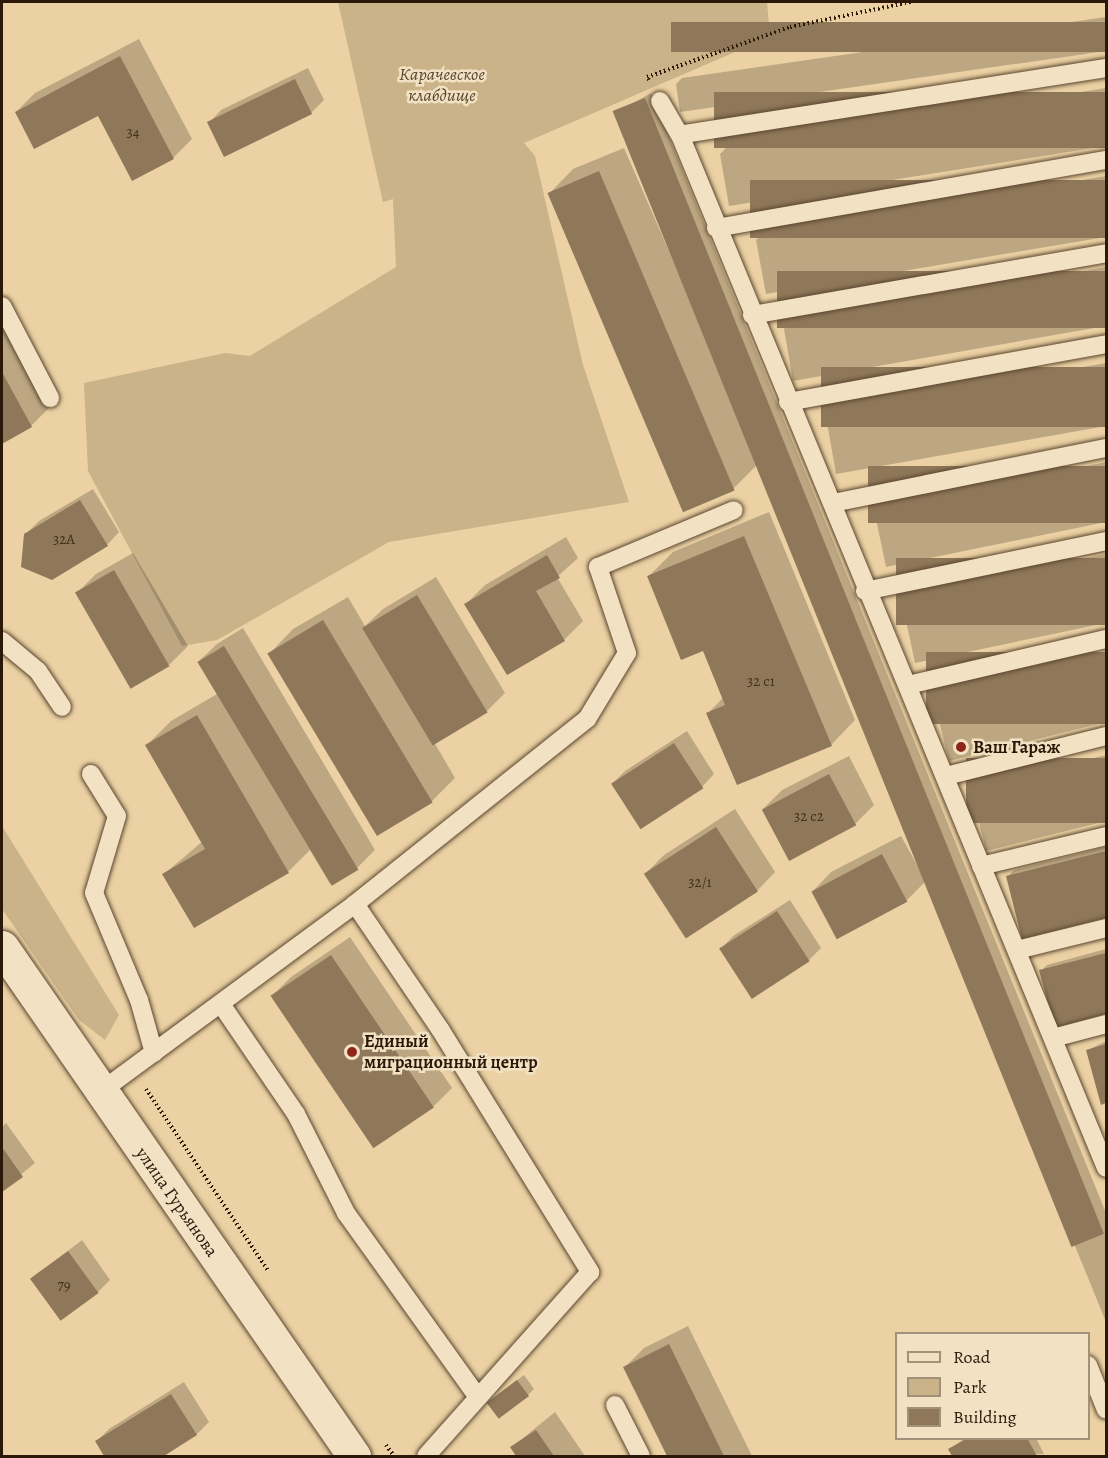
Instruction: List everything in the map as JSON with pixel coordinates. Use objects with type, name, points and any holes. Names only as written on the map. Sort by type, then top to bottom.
[{"type":"street","name":"улица Гурьянова","points":[[2,946],[100,1092],[354,1456]]},
{"type":"lane","points":[[680,135],[1107,68]]},
{"type":"lane","points":[[660,101],[680,135],[752,315],[833,503],[865,591],[908,685],[1053,1038],[1098,1123],[1107,1168]]},
{"type":"lane","points":[[716,228],[1107,160]]},
{"type":"lane","points":[[752,315],[1107,253]]},
{"type":"lane","points":[[2,306],[50,398]]},
{"type":"lane","points":[[789,402],[1107,344]]},
{"type":"lane","points":[[833,503],[1107,448]]},
{"type":"lane","points":[[100,1092],[355,904],[587,718],[627,653],[598,567],[734,510]]},
{"type":"lane","points":[[865,591],[1107,541]]},
{"type":"lane","points":[[908,685],[1107,639]]},
{"type":"lane","points":[[2,641],[38,671],[62,707]]},
{"type":"lane","points":[[946,776],[1107,736]]},
{"type":"lane","points":[[91,774],[117,816],[94,893],[139,1000],[154,1053]]},
{"type":"lane","points":[[981,866],[1107,836]]},
{"type":"lane","points":[[355,904],[440,1029],[590,1272],[477,1396],[426,1456]]},
{"type":"lane","points":[[1017,950],[1107,928]]},
{"type":"lane","points":[[220,1004],[296,1114],[346,1213],[477,1396]]},
{"type":"lane","points":[[1053,1038],[1107,1024]]},
{"type":"lane","points":[[1090,1368],[1107,1410]]},
{"type":"lane","points":[[615,1405],[641,1456]]},
{"type":"path","points":[[660,101],[647,77],[790,27],[910,2]]},
{"type":"path","points":[[132,1069],[273,1278]]},
{"type":"path","points":[[381,1437],[394,1456]]},
{"type":"green space","name":"Карачевское клабдище","points":[[338,2],[767,2],[770,37],[524,143],[535,156],[583,365],[629,502],[389,542],[217,640],[182,646],[88,471],[84,383],[225,353],[250,356],[396,267],[393,199],[383,202]]},
{"type":"green space","points":[[2,826],[119,1015],[105,1040],[79,1020],[2,909]]},
{"type":"building","points":[[671,22],[1106,22],[1106,52],[671,52]]},
{"type":"building","points":[[120,56],[174,159],[132,181],[98,116],[34,149],[15,112]]},
{"type":"building","points":[[295,79],[312,114],[224,157],[207,122]]},
{"type":"building","points":[[714,92],[1106,92],[1106,148],[714,148]]},
{"type":"building","points":[[645,98],[1104,1234],[1071,1247],[613,111]]},
{"type":"building","points":[[599,171],[735,490],[683,512],[547,193]]},
{"type":"building","points":[[750,180],[1106,180],[1106,238],[750,238]]},
{"type":"building","points":[[777,271],[1106,271],[1106,328],[777,328]]},
{"type":"building","points":[[821,367],[1106,367],[1106,427],[821,427]]},
{"type":"building","points":[[2,372],[32,427],[2,444]]},
{"type":"building","points":[[868,466],[1106,466],[1106,523],[868,523]]},
{"type":"building","points":[[80,500],[108,546],[52,580],[21,567],[24,534]]},
{"type":"building","points":[[744,536],[832,746],[737,785],[706,713],[725,705],[703,651],[681,660],[647,576]]},
{"type":"building","points":[[547,555],[560,578],[536,591],[565,641],[507,675],[464,604]]},
{"type":"building","points":[[896,558],[1106,558],[1106,625],[896,625]]},
{"type":"building","points":[[114,570],[170,666],[131,689],[75,592]]},
{"type":"building","points":[[417,595],[488,712],[433,745],[362,628]]},
{"type":"building","points":[[323,620],[433,803],[377,836],[267,653]]},
{"type":"building","points":[[224,646],[358,870],[332,886],[197,662]]},
{"type":"building","points":[[926,652],[1106,652],[1106,724],[926,724]]},
{"type":"building","points":[[197,715],[289,873],[194,928],[162,874],[205,849],[145,745]]},
{"type":"building","points":[[674,743],[703,788],[641,829],[611,784]]},
{"type":"building","points":[[966,758],[1106,758],[1106,823],[966,823]]},
{"type":"building","points":[[829,774],[856,825],[789,861],[762,810]]},
{"type":"building","points":[[716,827],[758,892],[686,938],[644,874]]},
{"type":"building","points":[[1106,851],[1106,918],[1022,939],[1006,876]]},
{"type":"building","points":[[882,854],[907,902],[837,939],[811,892]]},
{"type":"building","points":[[777,911],[810,961],[752,999],[719,949]]},
{"type":"building","points":[[1106,953],[1106,1014],[1055,1028],[1039,970]]},
{"type":"building","name":"Единый миграционный центр","points":[[331,955],[434,1108],[373,1148],[270,996]]},
{"type":"building","points":[[1106,1044],[1106,1103],[1101,1105],[1086,1050]]},
{"type":"building","points":[[2,1147],[23,1177],[2,1192]]},
{"type":"building","points":[[68,1251],[99,1293],[61,1321],[30,1279]]},
{"type":"building","points":[[669,1344],[724,1456],[667,1456],[623,1367]]},
{"type":"building","points":[[517,1380],[529,1396],[499,1419],[487,1403]]},
{"type":"building","points":[[171,1394],[197,1435],[164,1456],[104,1456],[95,1441]]},
{"type":"building","points":[[536,1430],[554,1456],[516,1456],[510,1447]]},
{"type":"building","points":[[964,1440],[1028,1440],[1037,1456],[952,1456],[948,1449]]},
{"type":"place","name":"Ваш Гараж","points":[[961,747]]},
{"type":"place","name":"Единый миграционный центр","points":[[352,1052]]}]
